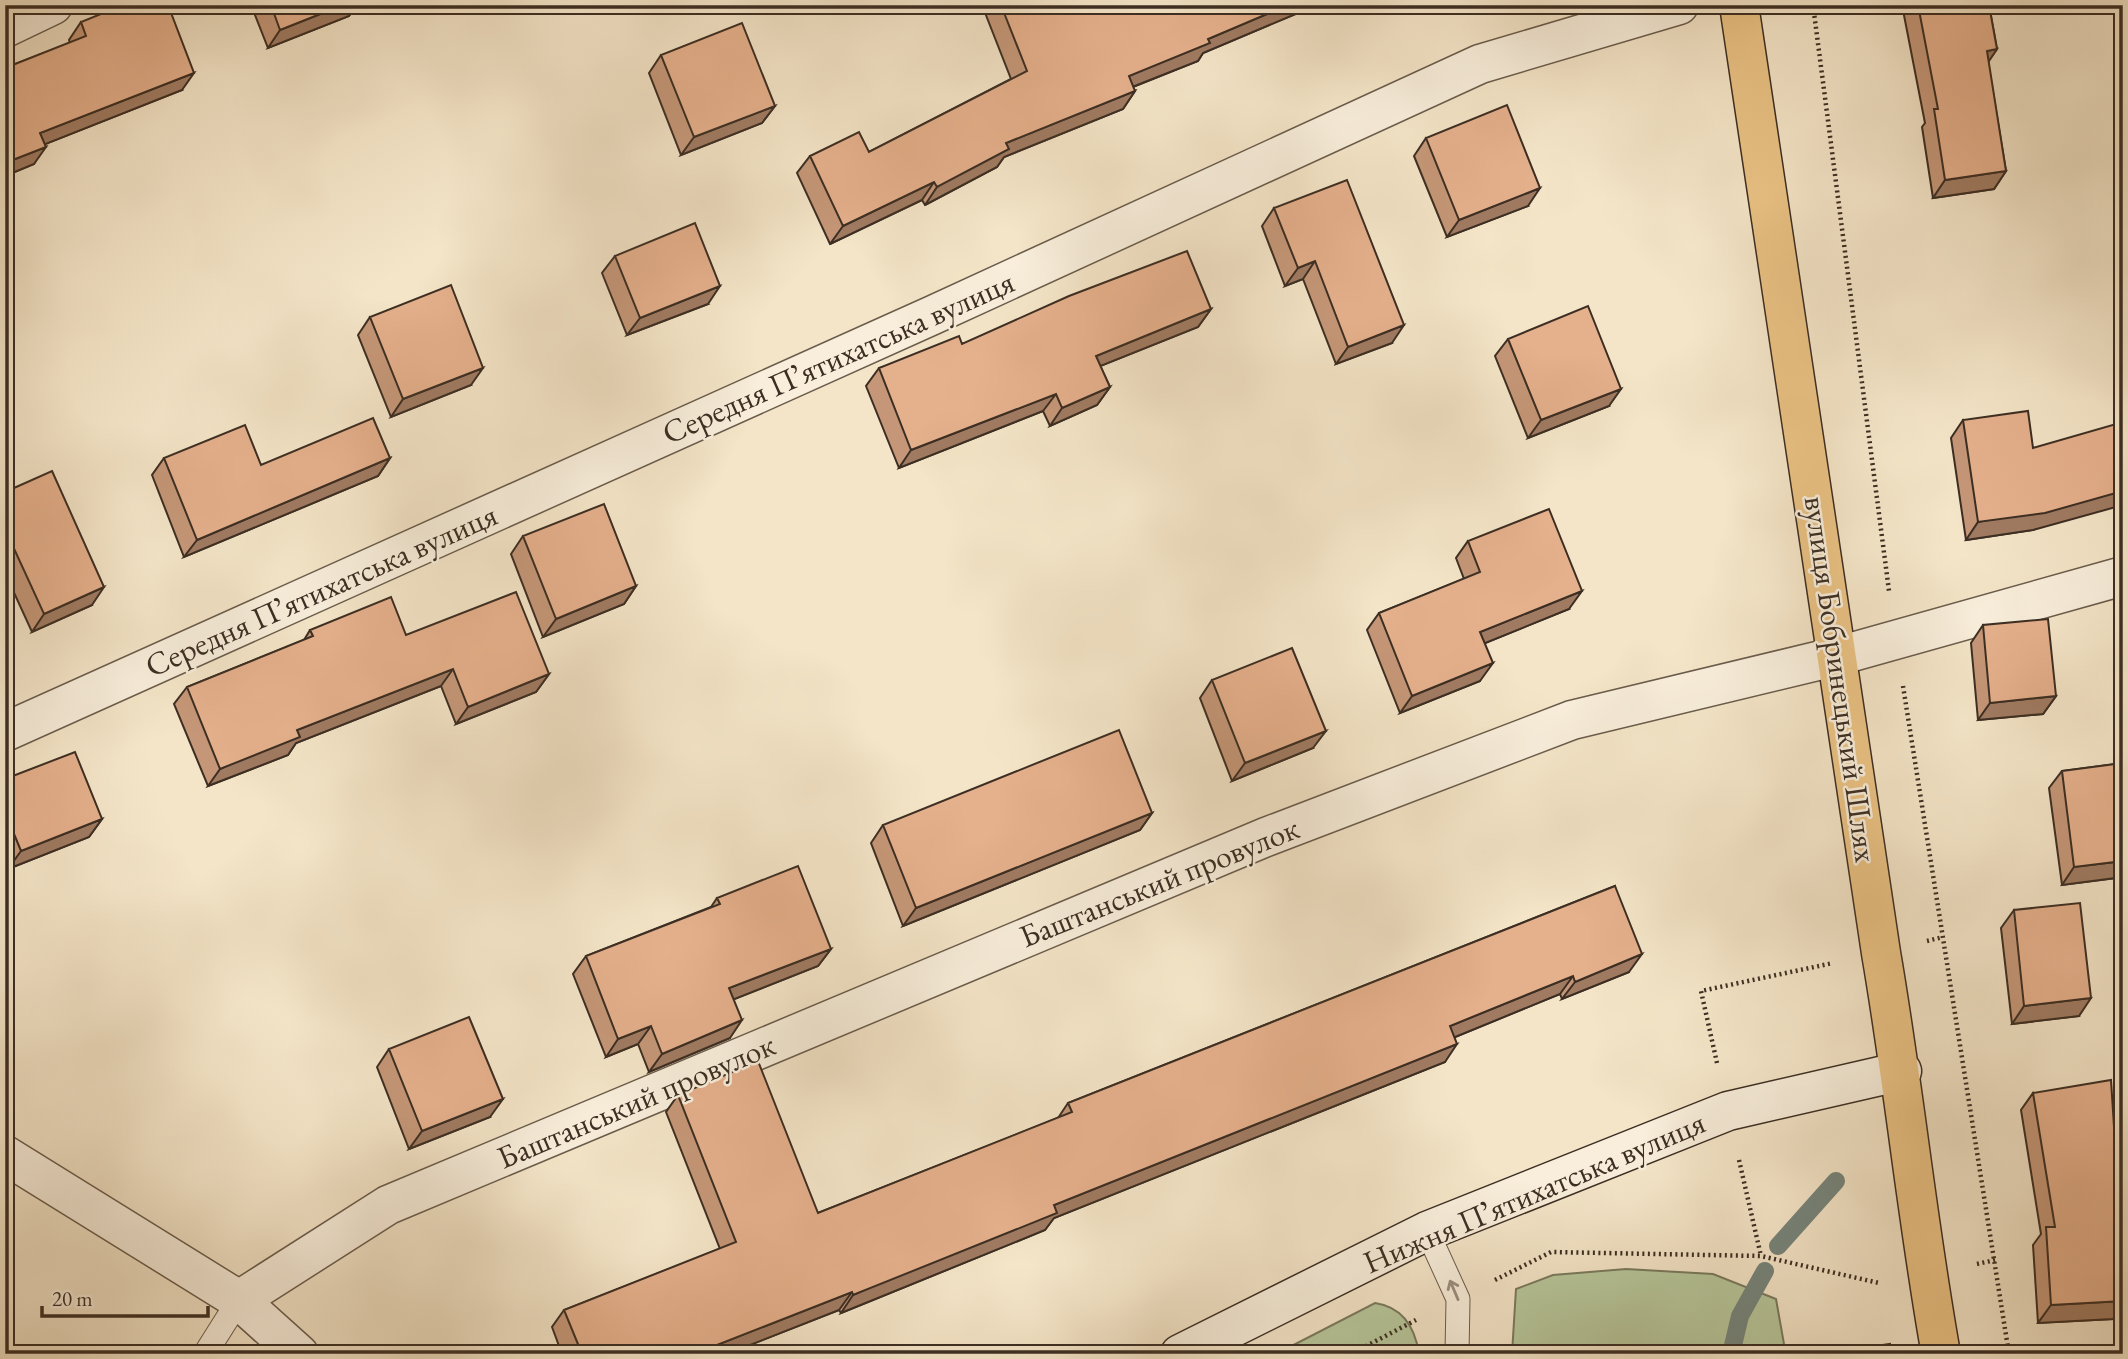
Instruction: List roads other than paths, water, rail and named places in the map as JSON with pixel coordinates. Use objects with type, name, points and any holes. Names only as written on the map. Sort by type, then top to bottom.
[{"type":"main road","name":"вулиця Бобринецький Шлях","points":[[1739,5],[1881,953],[1902,1070],[1927,1275],[1941,1354]]},
{"type":"street","points":[[5,28],[53,5]]},
{"type":"street","name":"Середня Пʼятихатська вулиця","points":[[5,732],[908,326],[1480,64],[1679,5]]},
{"type":"street","name":"Баштанський провулок","points":[[239,1300],[388,1205],[1266,837],[1572,720],[1838,656],[2123,576]]},
{"type":"street","name":"Нижня Пʼятихатська вулиця","points":[[1180,1354],[1427,1231],[1728,1111],[1902,1070]]},
{"type":"street","points":[[5,1155],[239,1300],[299,1354]]},
{"type":"lane","points":[[1427,1231],[1458,1299],[1457,1354]]},
{"type":"lane","points":[[205,1354],[239,1300]]},
{"type":"waterway","points":[[1778,1246],[1836,1181]]},
{"type":"waterway","points":[[1731,1354],[1740,1316],[1765,1271]]}]
